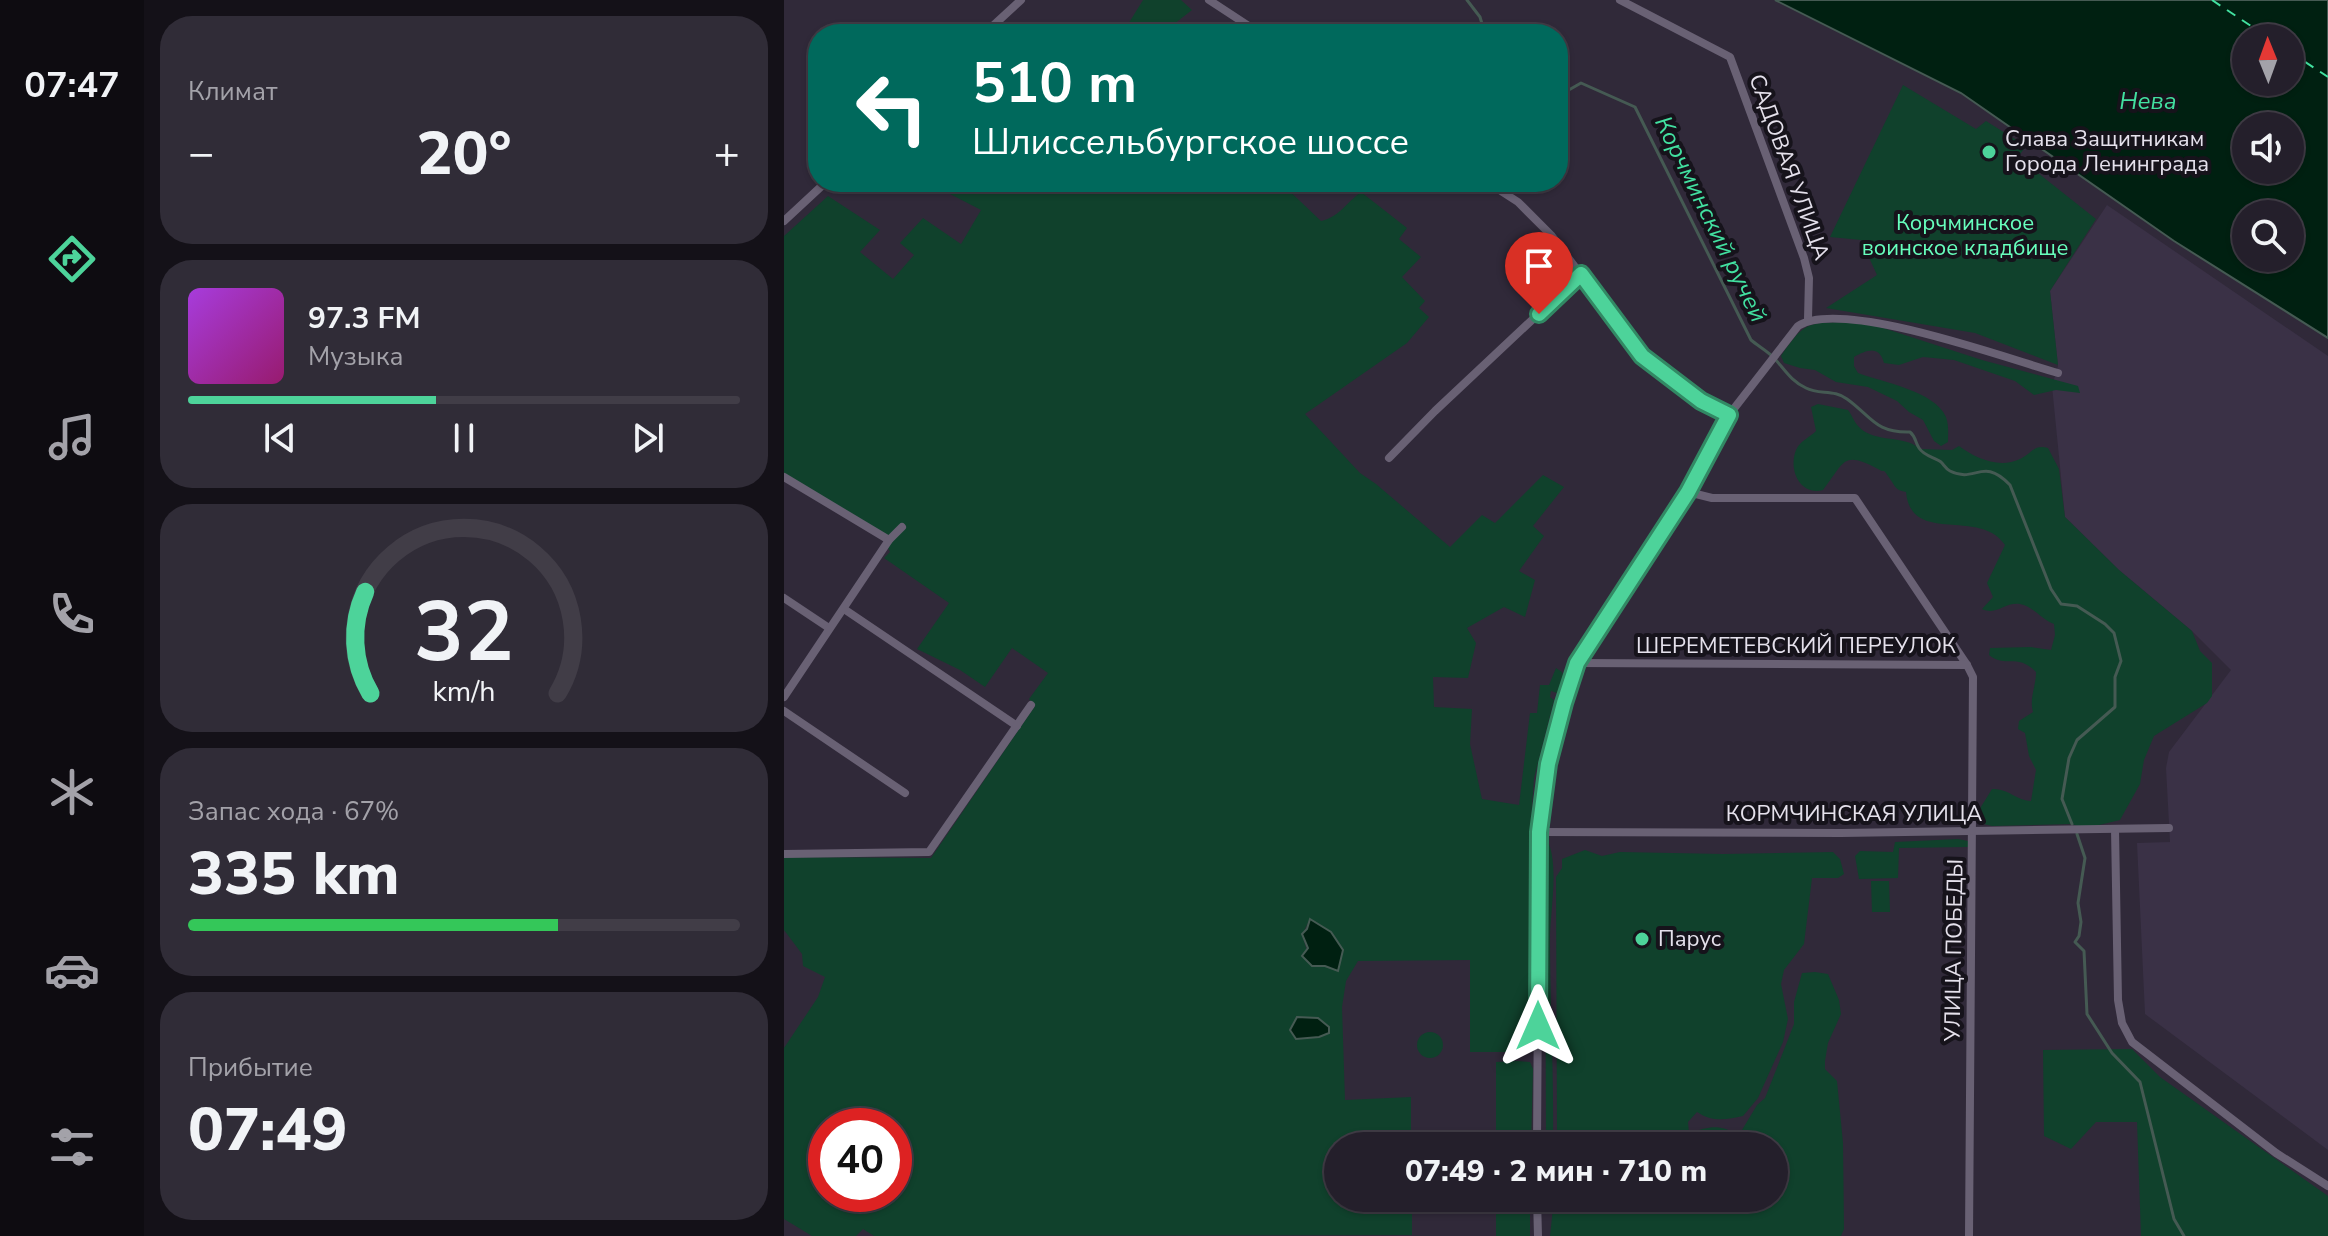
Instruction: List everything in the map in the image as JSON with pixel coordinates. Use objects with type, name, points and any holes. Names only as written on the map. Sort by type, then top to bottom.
[{"type":"street","points":[[995,24],[1021,0]]},
{"type":"street","points":[[1209,0],[1246,24]]},
{"type":"street","name":"САДОВАЯ УЛИЦА","points":[[1620,0],[1730,57],[1804,258],[1809,278],[1808,319]]},
{"type":"street","points":[[784,221],[815,192]]},
{"type":"street","points":[[1502,192],[1518,202],[1551,235],[1642,356],[1701,401],[1729,415]]},
{"type":"street","points":[[1389,458],[1581,274]]},
{"type":"street","points":[[1537,1132],[1539,832],[1552,744],[1577,663],[1688,492],[1729,415],[1798,326],[1808,319],[1830,317],[1879,322],[2058,373]]},
{"type":"street","points":[[784,477],[889,540]]},
{"type":"street","points":[[1688,492],[1712,498],[1855,498],[1967,665]]},
{"type":"street","points":[[784,697],[889,540],[902,527]]},
{"type":"street","points":[[784,598],[829,628]]},
{"type":"street","points":[[844,609],[1017,726]]},
{"type":"street","name":"ШЕРЕМЕТЕВСКИЙ ПЕРЕУЛОК","points":[[1577,663],[1967,665]]},
{"type":"street","name":"УЛИЦА ПОБЕДЫ","points":[[1967,665],[1973,677],[1969,1236]]},
{"type":"street","points":[[784,854],[929,852],[1031,705]]},
{"type":"street","points":[[784,711],[905,793]]},
{"type":"street","name":"КОРМЧИНСКАЯ УЛИЦА","points":[[1539,832],[1973,832],[2169,828]]},
{"type":"street","points":[[2115,829],[2118,1000],[2122,1023],[2132,1042],[2276,1153],[2328,1186]]},
{"type":"street","points":[[1537,1212],[1538,1236]]},
{"type":"shaded area","points":[[2107,205],[2328,356],[2328,1150],[2145,1014],[2137,843],[2170,842],[2166,768],[2169,752],[2231,670],[2065,517],[2052,386],[2058,366],[2050,291]]},
{"type":"green space","points":[[1143,0],[1181,0],[1192,10],[1174,24],[1128,24]]},
{"type":"green space","name":"Корчминское воинское кладбище","points":[[1903,85],[1976,129],[1986,121],[2026,146],[2018,157],[2096,219],[2050,291],[2058,365],[1975,333],[1826,308],[1877,275],[1861,240],[1830,237]]},
{"type":"green space","points":[[951,192],[1291,192],[1321,221],[1337,213],[1361,192],[1407,228],[1399,239],[1421,257],[1402,277],[1425,301],[1419,308],[1429,317],[1407,343],[1305,414],[1360,473],[1450,547],[1482,515],[1495,523],[1543,475],[1564,487],[1533,526],[1544,536],[1519,571],[1535,580],[1525,617],[1504,607],[1467,628],[1476,643],[1468,678],[1433,677],[1434,707],[1472,709],[1470,744],[1482,799],[1519,805],[1530,713],[1537,713],[1540,685],[1549,685],[1556,668],[1564,678],[1557,693],[1551,691],[1550,697],[1554,700],[1534,778],[1529,1046],[1523,1052],[1470,1052],[1470,960],[1358,961],[1346,981],[1342,1007],[1345,1100],[1411,1097],[1411,1132],[1324,1132],[1324,1212],[1412,1212],[1412,1235],[874,1236],[863,1229],[856,1236],[812,1236],[784,1219],[784,1048],[818,997],[825,977],[803,966],[802,954],[784,930],[784,857],[931,858],[1035,706],[1029,699],[1048,673],[1012,648],[985,687],[960,670],[917,649],[949,603],[884,558],[890,552],[883,538],[784,473],[784,236],[828,196],[880,230],[860,252],[893,279],[914,255],[900,243],[923,218],[961,244],[981,210]],"holes":[[[1310,919],[1325,966],[1312,966],[1302,935]]]},
{"type":"green space","points":[[1849,322],[1874,325],[1982,360],[2078,386],[2080,393],[2056,390],[2034,395],[2015,381],[1954,360],[1923,357],[1899,365],[1884,363],[1876,351],[1863,352],[1854,357],[1858,373],[1920,394],[1940,408],[1946,417],[1948,430],[1948,442],[1941,446],[1934,441],[1923,420],[1897,401],[1868,387],[1836,382],[1815,370],[1784,363],[1781,356],[1808,326]]},
{"type":"green space","points":[[1818,404],[1848,410],[1857,425],[1873,436],[1906,442],[1920,449],[1952,450],[1959,446],[1980,458],[2004,463],[2020,459],[2036,448],[2048,448],[2059,469],[2065,517],[2119,570],[2192,631],[2200,651],[2212,663],[2212,696],[2207,703],[2154,736],[2144,760],[2140,784],[2120,820],[2080,827],[2072,824],[1984,824],[1979,810],[1992,789],[2031,801],[2036,770],[2029,756],[2025,733],[2018,729],[2019,721],[2033,712],[2036,672],[2023,663],[1995,659],[1989,655],[1990,648],[2051,650],[2054,624],[2020,604],[1992,611],[1982,609],[1993,597],[1987,583],[2005,545],[1994,534],[1980,528],[1920,518],[1911,508],[1906,492],[1897,488],[1884,471],[1851,460],[1841,466],[1823,490],[1815,491],[1802,485],[1795,473],[1794,458],[1800,444],[1816,431],[1811,407]]},
{"type":"green space","points":[[1968,841],[1969,847],[1899,848],[1898,878],[1859,879],[1855,856],[1860,851],[1893,852],[1895,842]]},
{"type":"green space","points":[[1549,844],[1554,877],[1550,935],[1553,1132],[1546,1132],[1545,847]]},
{"type":"green space","points":[[1585,850],[1602,856],[1620,852],[1833,852],[1840,859],[1844,874],[1838,878],[1812,878],[1804,944],[1784,970],[1781,984],[1788,1019],[1783,1042],[1758,1098],[1743,1116],[1719,1119],[1697,1112],[1688,1122],[1689,1132],[1557,1132],[1556,877],[1562,868],[1562,859]]},
{"type":"green space","points":[[1871,881],[1889,881],[1890,912],[1872,912]]},
{"type":"green space","points":[[1802,973],[1828,974],[1839,1000],[1841,1014],[1828,1043],[1825,1069],[1837,1081],[1843,1143],[1844,1229],[1841,1236],[1550,1236],[1553,1212],[1788,1212],[1788,1132],[1741,1132],[1757,1105],[1765,1098],[1794,1024],[1794,1002]]},
{"type":"green space","points":[[1430,1032],[1439,1036],[1443,1045],[1439,1054],[1430,1058],[1421,1054],[1417,1045],[1421,1036]]},
{"type":"green space","points":[[2132,1049],[2160,1077],[2328,1196],[2328,1236],[2141,1236],[2137,1122],[2096,1122],[2071,1149],[2044,1136],[2043,1050]]},
{"type":"green space","points":[[1496,1062],[1530,1062],[1533,1069],[1531,1132],[1496,1132]]},
{"type":"green space","points":[[1715,1127],[1732,1132],[1692,1132]]},
{"type":"green space","points":[[1496,1212],[1530,1212],[1530,1236],[1496,1236]]},
{"type":"water","name":"Нева","points":[[1775,0],[2328,0],[2328,338],[2174,241],[1961,93]]},
{"type":"water","points":[[1310,919],[1331,932],[1343,950],[1338,971],[1325,966],[1312,966],[1302,956],[1308,948],[1302,934]]},
{"type":"water","points":[[1297,1017],[1318,1018],[1329,1027],[1329,1033],[1296,1039],[1290,1030]]},
{"type":"waterway","name":"Корчминский ручей","points":[[1467,0],[1482,24]]},
{"type":"waterway","name":"Корчминский ручей","points":[[1568,90],[1581,83],[1635,107],[1751,340],[1773,356],[1801,385],[1842,396],[1881,427],[1910,432],[1921,451],[1950,471],[1966,475],[1992,472],[2010,485],[2051,589],[2061,604],[2077,606],[2114,633],[2121,661],[2115,677],[2115,707],[2077,740],[2069,758],[2062,799],[2072,824]]},
{"type":"waterway","name":"Корчминский ручей","points":[[2077,834],[2085,858],[2078,903],[2081,922],[2075,942],[2084,951],[2087,1014],[2112,1053],[2140,1082],[2174,1219],[2184,1236]]},
{"type":"ferry route","points":[[2212,0],[2248,24]]},
{"type":"ferry route","points":[[2304,61],[2328,77]]},
{"type":"place","name":"Слава Защитникам Города Ленинграда","points":[[1989,152]]},
{"type":"place","name":"Парус","points":[[1642,939]]},
{"type":"route","points":[[1538,1026],[1539,832],[1548,764],[1564,703],[1577,663],[1688,492],[1729,415],[1701,401],[1642,356],[1581,274],[1539,314]]}]
